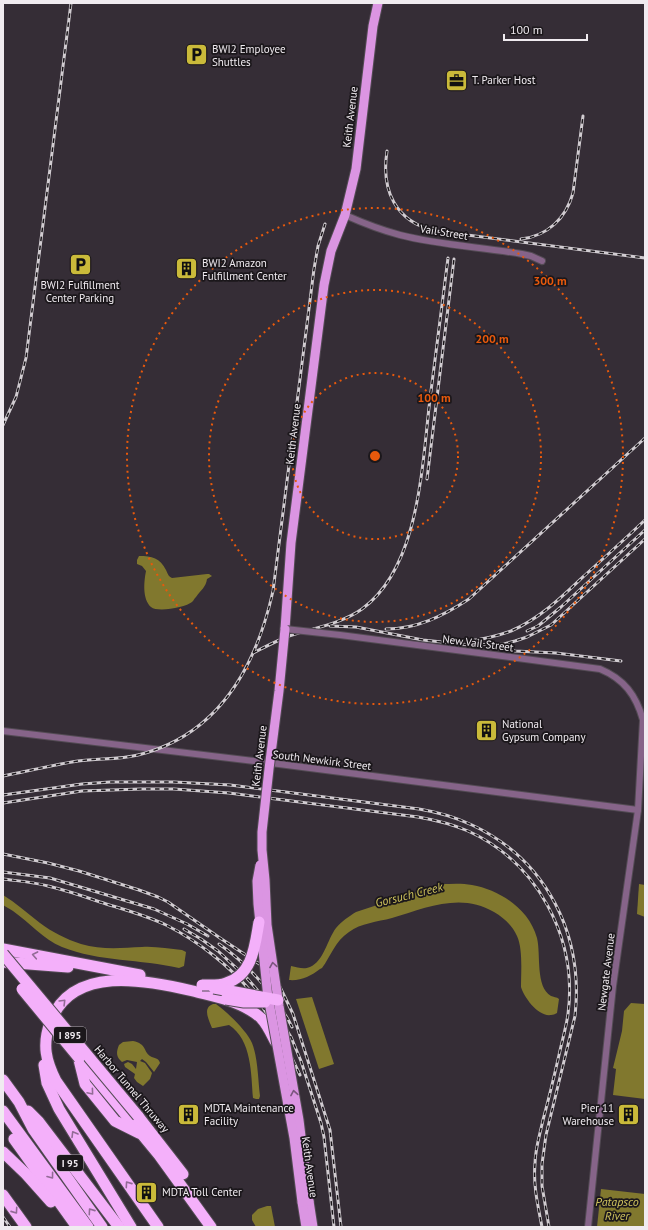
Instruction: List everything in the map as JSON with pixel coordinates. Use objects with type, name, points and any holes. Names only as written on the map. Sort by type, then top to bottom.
[{"type":"highway","points":[[202,985],[226,984],[241,974],[248,966],[252,957],[260,922]]},
{"type":"highway","points":[[3,949],[128,973],[202,985],[272,1000]]},
{"type":"highway","name":"Harbor Tunnel Thruway","points":[[3,954],[167,1152],[219,1227]]},
{"type":"highway","points":[[3,962],[128,973]]},
{"type":"highway","name":"Harbor Tunnel Thruway","points":[[3,966],[160,1155],[211,1227]]},
{"type":"highway","points":[[158,1227],[56,1081],[50,1070],[47,1060],[46,1036],[52,1017],[66,999],[85,987],[102,982],[118,980],[140,981],[249,1003],[272,1000]]},
{"type":"highway","points":[[226,999],[243,1006],[261,1018],[266,1023],[275,1041]]},
{"type":"highway","points":[[46,1048],[43,1060],[47,1083],[59,1109],[131,1227]]},
{"type":"highway","points":[[79,1058],[84,1084],[115,1121],[144,1136]]},
{"type":"highway","name":"I 95","points":[[3,1080],[18,1102],[33,1129],[102,1227]]},
{"type":"highway","name":"I 95","points":[[18,1102],[39,1122],[119,1227]]},
{"type":"highway","name":"I 95","points":[[3,1111],[88,1227]]},
{"type":"highway","name":"I 95","points":[[3,1123],[75,1227]]},
{"type":"highway","points":[[3,1152],[26,1174],[75,1227]]},
{"type":"highway","points":[[160,1155],[175,1184],[205,1227]]},
{"type":"highway","points":[[3,1195],[26,1227]]},
{"type":"main road","name":"Keith Avenue","points":[[373,3],[373,26]]},
{"type":"main road","name":"Keith Avenue","points":[[313,1227],[306,1201],[275,1041],[262,832],[279,692],[285,629],[288,569],[324,285],[331,251],[345,215],[356,169],[373,26],[378,3]]},
{"type":"main road","name":"Keith Avenue","points":[[262,850],[258,881],[260,922],[272,1000],[299,1120],[306,1201],[306,1227]]},
{"type":"street","name":"Vail Street","points":[[345,215],[400,235],[429,241],[522,254],[542,261]]},
{"type":"street","name":"New Vail Street","points":[[285,629],[600,669],[619,679],[632,693],[639,707],[643,720]]},
{"type":"street","name":"Keith Avenue","points":[[271,764],[284,656]]},
{"type":"street","name":"Newgate Avenue","points":[[588,1227],[614,986],[638,810],[643,720]]},
{"type":"street","name":"South Newkirk Street","points":[[3,731],[638,810]]},
{"type":"water","points":[[139,556],[148,556],[158,560],[172,578],[207,574],[212,576],[207,579],[206,584],[189,604],[172,609],[155,609],[148,604],[146,599],[144,585],[146,571],[142,566],[137,564]]},
{"type":"water","name":"Gorsuch Creek","points":[[441,884],[472,885],[493,891],[512,902],[520,910],[527,918],[537,938],[541,978],[546,992],[559,999],[557,1013],[553,1015],[546,1015],[541,1013],[532,1006],[525,996],[521,987],[519,941],[510,925],[494,912],[481,906],[469,903],[456,902],[430,906],[392,918],[369,923],[354,929],[340,940],[322,968],[306,978],[289,980],[291,966],[305,968],[315,964],[322,955],[336,928],[356,912]]},
{"type":"water","points":[[639,884],[645,885],[645,917],[637,914]]},
{"type":"water","points":[[3,895],[45,926],[59,935],[75,942],[104,948],[152,947],[182,950],[186,952],[184,966],[179,968],[105,958],[76,952],[62,947],[49,940],[13,911],[3,905]]},
{"type":"water","points":[[312,997],[334,1064],[319,1069],[296,999]]},
{"type":"water","points":[[631,1003],[645,1004],[645,1099],[613,1095],[616,1069],[613,1068],[622,1031],[624,1011]]},
{"type":"water","points":[[213,1004],[220,1007],[236,1022],[246,1033],[252,1043],[257,1062],[259,1099],[253,1098],[249,1058],[242,1039],[237,1031],[229,1025],[212,1028],[207,1011]]},
{"type":"water","points":[[133,1041],[141,1044],[150,1056],[157,1059],[160,1063],[154,1072],[146,1062],[142,1059],[140,1061],[145,1063],[152,1073],[150,1079],[143,1086],[137,1082],[134,1078],[135,1074],[125,1067],[124,1064],[128,1062],[136,1069],[137,1062],[127,1060],[122,1062],[117,1054],[119,1045],[123,1042]]},
{"type":"water","name":"Patapsco River","points":[[601,1189],[645,1194],[645,1227],[597,1227]]},
{"type":"water","points":[[271,1206],[275,1227],[256,1227],[252,1220],[252,1215],[258,1209]]},
{"type":"railway","points":[[3,425],[16,397],[26,358],[71,3]]},
{"type":"railway","points":[[521,239],[540,234],[547,230],[561,218],[566,210],[573,193],[583,116]]},
{"type":"railway","points":[[387,151],[386,179],[394,202],[401,212],[410,220],[422,227],[436,231],[645,258]]},
{"type":"railway","points":[[3,776],[78,761],[130,757],[166,745],[191,732],[212,714],[230,694],[244,671],[256,646],[266,619],[273,591],[314,269],[318,246],[325,224]]},
{"type":"railway","points":[[253,653],[289,636],[336,622],[354,614],[362,609],[381,591],[396,568],[407,541],[415,513],[424,453],[448,258]]},
{"type":"railway","points":[[427,479],[454,259]]},
{"type":"railway","points":[[386,629],[408,627],[419,624],[439,616],[469,599],[645,438]]},
{"type":"railway","points":[[469,641],[511,631],[541,614],[645,520]]},
{"type":"railway","points":[[527,631],[538,626],[561,607],[645,530]]},
{"type":"railway","points":[[330,626],[356,627],[423,640],[470,645],[504,644],[515,641],[527,637],[551,625],[645,539]]},
{"type":"railway","points":[[494,648],[515,651],[556,653],[621,661]]},
{"type":"railway","points":[[3,795],[82,784],[110,782],[174,782],[230,785],[419,809],[446,815],[472,825],[498,840],[521,858],[540,879],[555,903],[566,929],[573,957],[576,986],[575,1016],[546,1135],[542,1164],[542,1186],[549,1227]]},
{"type":"railway","points":[[3,803],[82,791],[174,789],[229,793],[424,818],[443,822],[468,831],[493,845],[514,862],[533,882],[548,906],[559,931],[566,958],[569,986],[568,1014],[535,1158],[535,1188],[542,1227]]},
{"type":"railway","points":[[3,854],[79,871],[158,897],[168,902],[261,965],[280,987],[293,1014],[330,1130],[341,1227]]},
{"type":"railway","points":[[3,872],[50,878],[154,909],[187,924],[208,936]]},
{"type":"railway","points":[[3,879],[37,884],[74,893],[133,912],[166,925],[202,946],[224,964],[253,994],[279,1033],[300,1075]]},
{"type":"railway","points":[[184,929],[218,951],[246,977],[273,1008],[291,1037],[301,1061],[321,1123],[324,1137],[334,1227]]},
{"type":"railway","points":[[219,944],[240,961],[260,981],[278,1004],[292,1027]]},
{"type":"railway","points":[[3,1217],[10,1227]]},
{"type":"place","name":"BWI2 Employee Shuttles","points":[[196,55]]},
{"type":"place","name":"T. Parker Host","points":[[457,80]]},
{"type":"place","name":"BWI2 Fulfillment Center Parking","points":[[80,265]]},
{"type":"place","name":"BWI2 Amazon Fulfillment Center","points":[[186,269]]},
{"type":"place","name":"National Gypsum Company","points":[[486,730]]},
{"type":"place","name":"MDTA Maintenance Facility","points":[[188,1114]]},
{"type":"place","name":"Pier 11 Warehouse","points":[[629,1114]]},
{"type":"place","name":"MDTA Toll Center","points":[[147,1192]]}]
